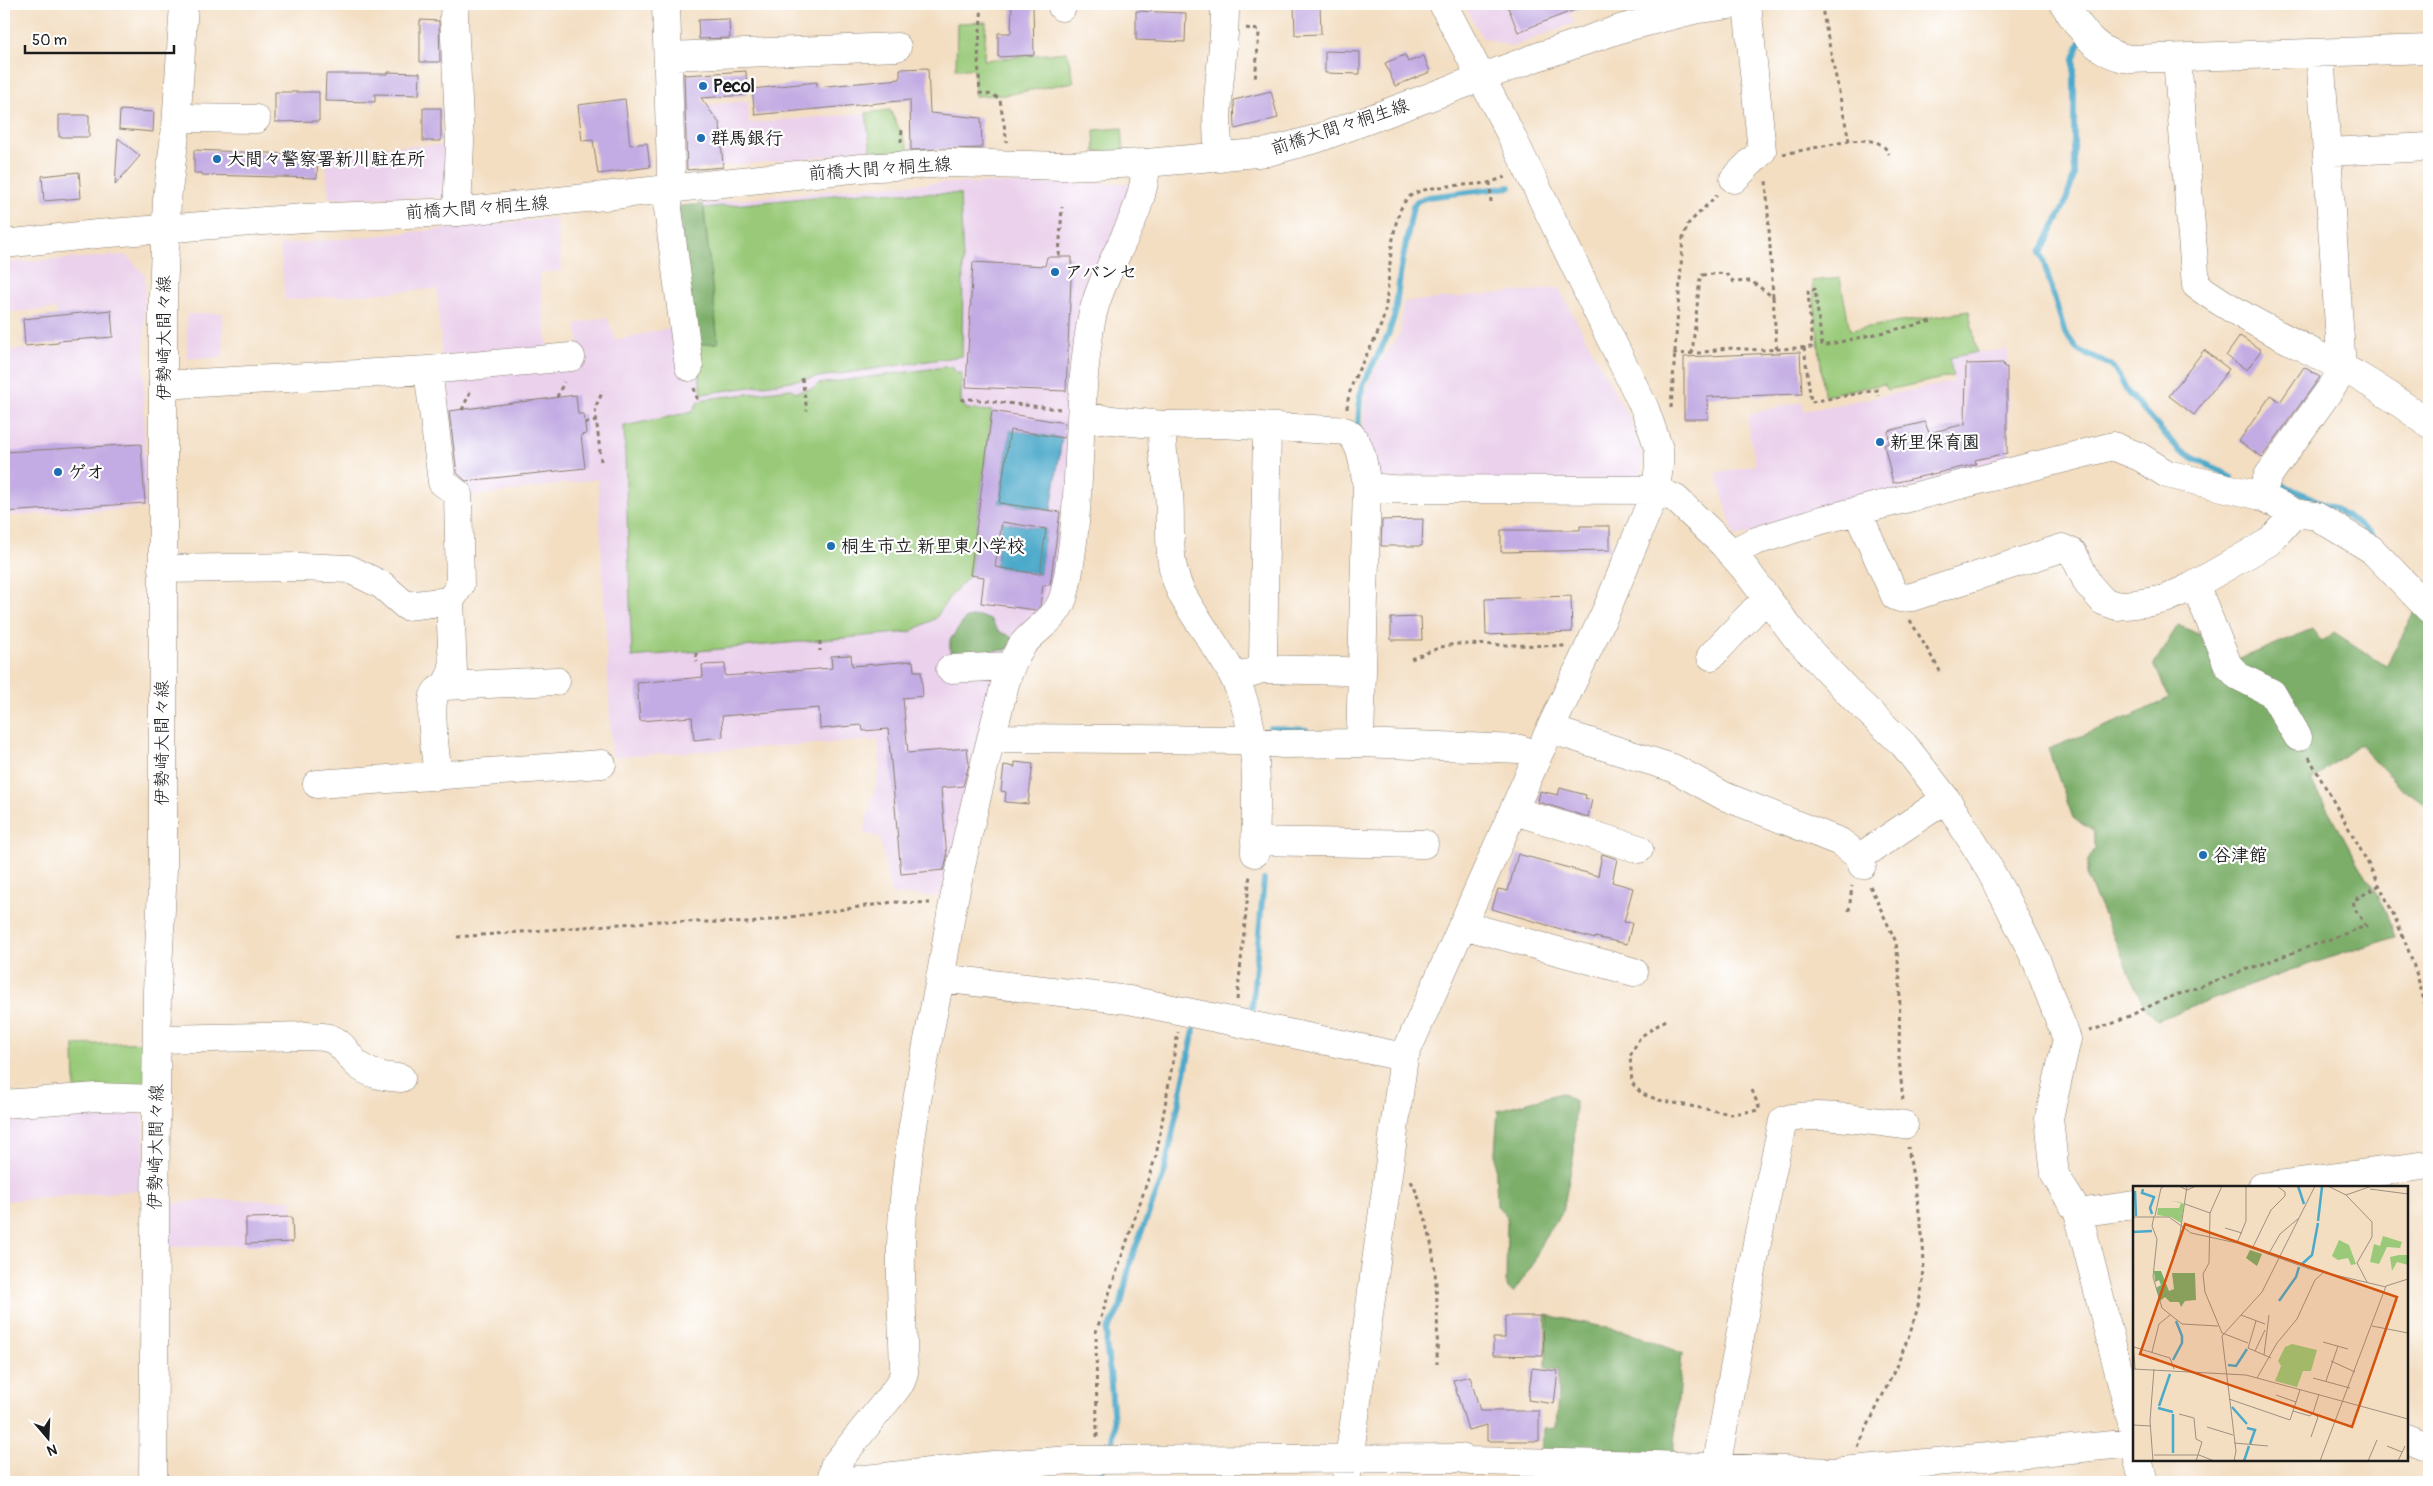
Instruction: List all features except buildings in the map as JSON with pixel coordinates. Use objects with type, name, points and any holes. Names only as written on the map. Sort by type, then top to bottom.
[{"type":"street","name":"伊勢崎大間々線","points":[[153,1482],[157,1039],[163,868],[162,569],[165,230],[177,118],[184,4]]},
{"type":"street","points":[[455,4],[460,142],[457,212]]},
{"type":"street","points":[[666,4],[672,171],[669,222],[689,367]]},
{"type":"street","points":[[1348,1470],[1404,1057],[1538,755],[1552,730],[1606,611],[1656,490],[1660,465],[1655,434],[1645,409],[1482,77],[1444,4]]},
{"type":"street","name":"前橋大間々桐生線","points":[[4,244],[42,242],[97,234],[304,218],[457,212],[870,167],[950,164],[1063,166],[1146,163],[1220,158],[1268,152],[1319,138],[1482,77],[1623,28],[1698,9],[1736,4]]},
{"type":"street","points":[[1734,179],[1762,151],[1747,4]]},
{"type":"street","points":[[2064,4],[2083,32],[2106,52],[2130,59],[2177,59],[2429,49]]},
{"type":"street","points":[[1220,158],[1217,131],[1225,14]]},
{"type":"street","points":[[668,56],[897,48]]},
{"type":"street","points":[[2261,496],[2268,476],[2339,377],[2342,368],[2320,54]]},
{"type":"street","points":[[2177,59],[2196,285],[2280,335],[2395,398],[2429,424]]},
{"type":"street","points":[[177,118],[256,119]]},
{"type":"street","points":[[2327,152],[2429,147]]},
{"type":"street","points":[[831,1482],[834,1466],[893,1393],[901,1382],[904,1372],[901,1245],[926,1046],[953,905],[1010,666],[1022,646],[1048,622],[1062,600],[1074,520],[1068,413],[1096,304],[1140,200],[1146,179],[1146,163]]},
{"type":"street","points":[[163,385],[428,370],[568,367]]},
{"type":"street","points":[[428,370],[442,482],[458,494],[460,585],[450,602],[453,670],[445,686]]},
{"type":"street","points":[[1068,413],[1163,425],[1221,424],[1346,431],[1351,436],[1360,452],[1367,487],[1360,743]]},
{"type":"street","points":[[1163,425],[1162,444],[1169,495],[1172,570],[1183,595],[1234,678],[1243,698],[1253,741],[1254,855],[1424,844]]},
{"type":"street","points":[[1261,669],[1263,661],[1267,427]]},
{"type":"street","points":[[1732,553],[1761,540],[1857,511],[2113,446],[2140,457],[2167,474],[2261,496],[2295,513],[2316,516],[2371,549],[2429,609]]},
{"type":"street","points":[[1367,487],[1402,490],[1656,490],[1676,499],[1732,553],[1796,637],[1855,699],[1904,745],[1946,799],[1986,863],[2037,962],[2067,1039],[2049,1118],[2055,1175],[2078,1213],[2133,1427]]},
{"type":"street","points":[[1857,511],[1895,596],[1900,598],[1912,598],[2062,548],[2073,553],[2092,592],[2109,604],[2117,606],[2165,599],[2191,587],[2269,542],[2295,513]]},
{"type":"street","points":[[162,569],[298,567],[348,569],[382,585],[406,606],[450,602]]},
{"type":"street","points":[[2191,587],[2200,594],[2228,665],[2238,676],[2272,693],[2298,737]]},
{"type":"street","points":[[1710,656],[1756,610],[1769,601]]},
{"type":"street","points":[[950,669],[1010,666]]},
{"type":"street","points":[[1234,678],[1261,669],[1344,671]]},
{"type":"street","points":[[438,776],[433,705],[434,695],[438,688],[445,686],[556,681]]},
{"type":"street","points":[[1552,730],[1674,768],[1724,796],[1840,842],[1861,861],[1946,799]]},
{"type":"street","points":[[992,736],[1003,738],[1253,741],[1283,744],[1360,743],[1520,749],[1538,755]]},
{"type":"street","points":[[317,784],[602,764]]},
{"type":"street","points":[[1514,811],[1639,849]]},
{"type":"street","points":[[1463,925],[1634,972]]},
{"type":"street","points":[[940,978],[1129,1000],[1404,1057]]},
{"type":"street","points":[[157,1039],[308,1036],[329,1038],[340,1044],[358,1065],[370,1072],[385,1077],[401,1078]]},
{"type":"street","points":[[4,1104],[97,1098],[157,1099]]},
{"type":"street","points":[[1716,1468],[1759,1232],[1783,1121],[1791,1117],[1812,1116],[1904,1125]]},
{"type":"street","points":[[2270,1186],[2429,1165]]},
{"type":"street","points":[[2078,1213],[2133,1205]]},
{"type":"street","points":[[2408,1438],[2429,1447]]},
{"type":"street","points":[[838,1482],[994,1465],[1073,1460],[1348,1470],[1461,1458],[1469,1471],[1655,1474],[1716,1468],[1838,1475],[2133,1443]]},
{"type":"street","points":[[2138,1461],[2144,1482]]},
{"type":"path","points":[[982,4],[978,58],[980,93],[994,95],[1000,100],[1009,165]]},
{"type":"path","points":[[1821,4],[1849,141]]},
{"type":"path","points":[[1225,14],[1258,30],[1255,81]]},
{"type":"path","points":[[1762,151],[1769,157],[1849,141],[1877,141],[1885,145],[1889,154]]},
{"type":"path","points":[[1762,151],[1777,351]]},
{"type":"path","points":[[1346,431],[1351,389],[1385,311],[1396,227],[1406,200],[1420,191],[1490,182],[1508,177]]},
{"type":"path","points":[[1655,434],[1665,428],[1671,410],[1673,354],[1682,238],[1688,224],[1734,179]]},
{"type":"path","points":[[1490,182],[1490,203]]},
{"type":"path","points":[[1059,256],[1062,207]]},
{"type":"path","points":[[1692,354],[1700,278],[1702,275],[1725,273],[1734,282],[1751,281],[1773,297]]},
{"type":"path","points":[[1673,354],[1692,354],[1726,348],[1777,351],[1812,347],[1808,291],[1815,289],[1822,346],[1933,321]]},
{"type":"path","points":[[1804,347],[1811,402],[1877,390],[1878,396]]},
{"type":"path","points":[[557,397],[568,367]]},
{"type":"path","points":[[802,378],[807,411]]},
{"type":"path","points":[[462,410],[472,390]]},
{"type":"path","points":[[601,461],[595,408],[603,391]]},
{"type":"path","points":[[961,400],[970,399],[1068,413]]},
{"type":"path","points":[[585,423],[597,421]]},
{"type":"path","points":[[1895,596],[1940,671]]},
{"type":"path","points":[[820,641],[820,651]]},
{"type":"path","points":[[1411,659],[1441,647],[1455,644],[1568,646]]},
{"type":"path","points":[[696,653],[697,662]]},
{"type":"path","points":[[2298,737],[2399,924],[2420,981],[2429,1026]]},
{"type":"path","points":[[1240,986],[1254,855]]},
{"type":"path","points":[[1838,1475],[1853,1457],[1898,1366],[1923,1280],[1922,1246],[1904,1125],[1899,1058],[1900,980],[1896,942],[1861,861]]},
{"type":"path","points":[[2067,1039],[2117,1022],[2145,1008],[2366,926],[2355,909],[2353,901],[2378,886]]},
{"type":"path","points":[[457,937],[659,921],[750,923],[893,902],[953,905]]},
{"type":"path","points":[[1096,1422],[1096,1332],[1156,1156],[1182,1010]]},
{"type":"path","points":[[1666,1020],[1640,1037],[1630,1056],[1632,1083],[1642,1094],[1659,1100],[1731,1114],[1760,1110]]},
{"type":"path","points":[[1390,1158],[1404,1167],[1416,1191],[1431,1243],[1436,1306],[1437,1364]]},
{"type":"shaded area","points":[[1464,4],[1566,4],[1574,23],[1512,47],[1482,37]]},
{"type":"shaded area","points":[[748,101],[749,123],[866,113],[871,152],[684,170],[677,103],[706,105]]},
{"type":"shaded area","points":[[450,145],[452,197],[329,198],[325,148]]},
{"type":"shaded area","name":"桐生市立 新里東小学校","points":[[937,183],[1130,183],[1051,600],[1037,617],[948,897],[891,894],[880,837],[864,833],[880,767],[878,740],[612,757],[598,479],[468,497],[454,482],[443,377],[437,289],[285,300],[280,245],[556,218],[562,271],[539,273],[548,348],[579,344],[576,324],[607,317],[616,340],[675,327],[679,206],[861,187]]},
{"type":"shaded area","points":[[126,255],[145,275],[144,408],[146,508],[4,516],[4,350],[61,347],[56,309],[5,312],[4,263]]},
{"type":"shaded area","points":[[1559,288],[1632,424],[1643,457],[1641,484],[1375,478],[1364,433],[1365,393],[1376,369],[1400,333],[1403,302]]},
{"type":"shaded area","points":[[223,313],[223,358],[187,358],[187,314]]},
{"type":"shaded area","name":"新里保育園","points":[[2008,350],[2009,463],[1735,537],[1716,473],[1756,465],[1747,422],[1752,413],[1802,402],[1804,411],[1954,382],[1948,358],[1977,352]]},
{"type":"shaded area","points":[[131,1108],[144,1118],[145,1190],[4,1201],[4,1114]]},
{"type":"shaded area","points":[[206,1200],[292,1200],[295,1244],[168,1247],[169,1204]]},
{"type":"green space","points":[[986,22],[984,60],[1067,52],[1074,82],[1005,95],[975,96],[974,69],[956,69],[957,23]]},
{"type":"green space","points":[[890,110],[910,151],[871,152],[866,113]]},
{"type":"green space","points":[[1122,128],[1124,152],[1095,152],[1094,130]]},
{"type":"green space","points":[[864,192],[960,194],[963,261],[962,356],[702,394],[694,345],[718,343],[704,208]]},
{"type":"green space","points":[[703,204],[718,343],[694,345],[679,206]]},
{"type":"green space","points":[[1840,278],[1850,330],[1969,311],[1977,352],[1949,358],[1953,376],[1887,390],[1885,384],[1824,395],[1812,281]]},
{"type":"green space","points":[[952,366],[956,373],[962,373],[961,400],[966,409],[992,411],[970,575],[948,599],[936,618],[910,632],[632,657],[624,426],[692,412],[698,402],[705,399],[791,389],[796,392],[814,388],[818,384]]},
{"type":"green space","points":[[2417,608],[2429,624],[2429,808],[2398,785],[2360,744],[2311,780],[2387,913],[2395,937],[2295,969],[2157,1020],[2145,1008],[2087,877],[2087,862],[2095,849],[2093,831],[2073,818],[2048,749],[2136,714],[2169,698],[2154,664],[2178,625],[2207,638],[2218,668],[2312,629],[2322,642],[2334,632],[2386,666]]},
{"type":"green space","points":[[979,616],[991,620],[998,631],[1014,638],[1007,650],[950,652],[950,640],[966,618]]},
{"type":"green space","points":[[149,1042],[149,1090],[75,1089],[74,1045]]},
{"type":"green space","points":[[1562,1093],[1575,1101],[1574,1153],[1563,1211],[1544,1238],[1532,1266],[1513,1293],[1506,1286],[1507,1216],[1497,1206],[1495,1152],[1498,1110]]},
{"type":"green space","points":[[1546,1315],[1628,1332],[1682,1353],[1673,1456],[1541,1454],[1543,1429],[1556,1428],[1559,1370],[1546,1368]]},
{"type":"water","points":[[1010,430],[1062,438],[1051,510],[999,503]]},
{"type":"water","points":[[1002,522],[1046,529],[1040,574],[995,567]]},
{"type":"waterway","points":[[2080,43],[2074,58],[2074,176],[2064,206],[2041,253],[2065,333],[2078,350],[2111,365],[2127,392],[2180,451],[2232,477]]},
{"type":"waterway","points":[[1358,428],[1360,396],[1364,382],[1388,335],[1395,314],[1401,268],[1413,207],[1417,201],[1428,197],[1510,187]]},
{"type":"waterway","points":[[2280,484],[2334,508],[2372,534]]},
{"type":"waterway","points":[[1270,728],[1306,730]]},
{"type":"waterway","points":[[1252,1008],[1264,880]]},
{"type":"waterway","points":[[1112,1443],[1114,1424],[1106,1345],[1107,1331],[1120,1308],[1131,1259],[1164,1174],[1194,1030]]},
{"type":"waterway","points":[[1095,1482],[1102,1469]]},
{"type":"place","name":"Pecol","points":[[703,86]]},
{"type":"place","name":"群馬銀行","points":[[701,138]]},
{"type":"place","name":"大間々警察署新川駐在所","points":[[217,159]]},
{"type":"place","name":"アバンセ","points":[[1055,272]]},
{"type":"place","name":"新里保育園","points":[[1880,442]]},
{"type":"place","name":"ゲオ","points":[[58,472]]},
{"type":"place","name":"桐生市立 新里東小学校","points":[[831,546]]},
{"type":"place","name":"谷津館","points":[[2203,855]]}]
